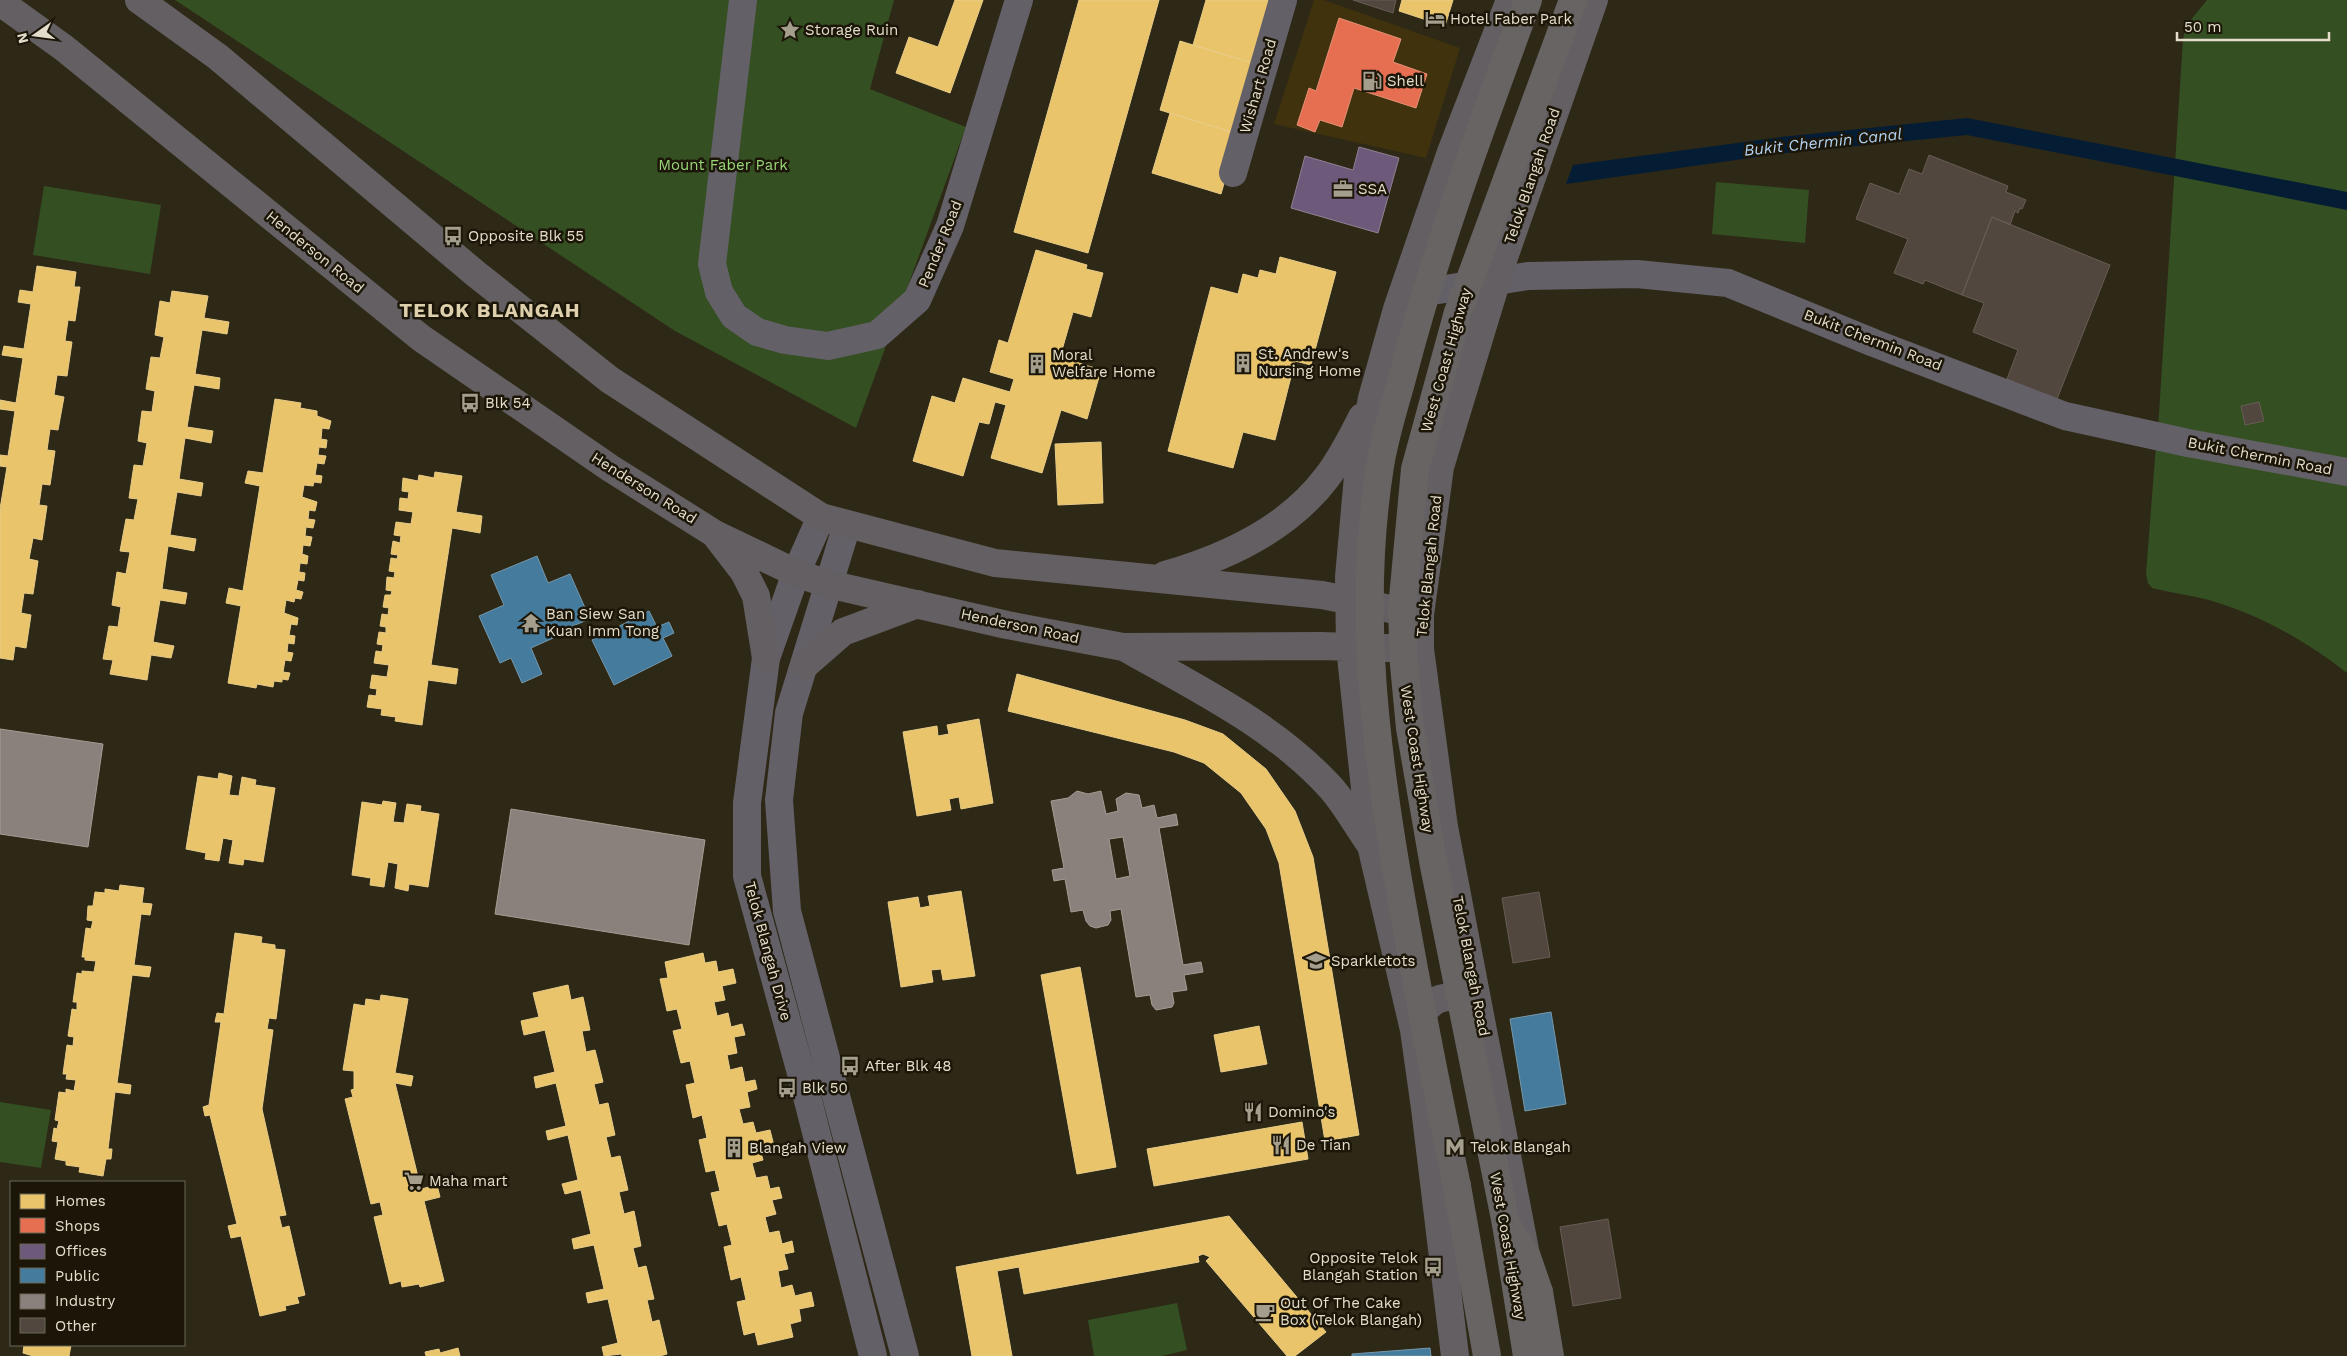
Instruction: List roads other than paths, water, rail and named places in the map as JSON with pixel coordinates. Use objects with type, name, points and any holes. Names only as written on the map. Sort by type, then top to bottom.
[{"type":"highway","points":[[1487,1356],[1457,1186],[1418,992],[1384,796],[1370,660],[1371,550],[1380,464],[1419,316],[1492,95],[1528,0]]},
{"type":"highway","name":"West Coast Highway","points":[[1527,1356],[1506,1224],[1450,950],[1410,728],[1404,665],[1402,609],[1415,469],[1458,312],[1573,0]]},
{"type":"highway","points":[[1506,1224],[1527,1257],[1540,1292],[1550,1356]]},
{"type":"main road","points":[[139,0],[218,56],[476,274],[610,380],[821,517],[995,563],[1322,595],[1420,616]]},
{"type":"main road","points":[[1455,1356],[1414,1030],[1371,845],[1350,647],[1349,601],[1358,476],[1372,398],[1397,309],[1451,152],[1510,0]]},
{"type":"main road","name":"Telok Blangah Road","points":[[1542,1356],[1536,1308],[1444,827],[1420,649],[1420,616],[1440,467],[1530,178],[1594,0]]},
{"type":"main road","name":"Henderson Road","points":[[0,2],[64,48],[428,343],[610,468],[715,534],[796,573],[828,584],[1007,625],[1123,646],[1420,649]]},
{"type":"main road","points":[[1155,578],[1215,558],[1252,541],[1284,519],[1327,477],[1372,398]]},
{"type":"main road","points":[[715,534],[744,572],[756,596],[766,658]]},
{"type":"main road","points":[[804,666],[843,632],[918,604]]},
{"type":"main road","points":[[1123,646],[1212,696],[1278,740],[1331,788],[1371,845]]},
{"type":"main road","points":[[1414,1030],[1422,1011],[1438,999],[1458,995],[1477,1002]]},
{"type":"street","name":"Pender Road","points":[[743,0],[712,264],[719,292],[734,316],[757,332],[785,340],[828,346],[876,335],[917,300],[950,226],[1019,0]]},
{"type":"street","name":"Wishart Road","points":[[1232,173],[1283,0]]},
{"type":"street","name":"Bukit Chermin Road","points":[[1397,309],[1413,297],[1432,291],[1528,276],[1637,274],[1728,283],[1874,343],[2065,416],[2188,443],[2347,472]]},
{"type":"street","name":"Telok Blangah Drive","points":[[821,517],[796,573],[766,658],[747,803],[748,876],[801,1073],[873,1356]]},
{"type":"street","name":"Telok Blangah Drive","points":[[848,525],[828,584],[790,712],[779,800],[787,911],[905,1356]]},
{"type":"water","name":"Bukit Chermin Canal","points":[[1967,118],[2347,192],[2347,210],[1967,135],[1786,153],[1566,184],[1573,165],[1781,137]]},
{"type":"place","name":"Hotel Faber Park","points":[[1435,19]]},
{"type":"place","name":"Storage Ruin","points":[[790,30]]},
{"type":"place","name":"Shell","points":[[1372,81]]},
{"type":"place","name":"SSA","points":[[1343,189]]},
{"type":"place","name":"Opposite Blk 55","points":[[453,236]]},
{"type":"place","name":"St. Andrew's Nursing Home","points":[[1243,363]]},
{"type":"place","name":"Moral Welfare Home","points":[[1037,364]]},
{"type":"place","name":"Blk 54","points":[[470,403]]},
{"type":"place","name":"Ban Siew San Kuan Imm Tong","points":[[531,623]]},
{"type":"place","name":"Sparkletots","points":[[1316,961]]},
{"type":"place","name":"After Blk 48","points":[[850,1066]]},
{"type":"place","name":"Blk 50","points":[[787,1088]]},
{"type":"place","name":"Domino's","points":[[1253,1112]]},
{"type":"place","name":"De Tian","points":[[1281,1145]]},
{"type":"place","name":"Telok Blangah","points":[[1455,1147]]},
{"type":"place","name":"Blangah View","points":[[734,1148]]},
{"type":"place","name":"Maha mart","points":[[414,1181]]},
{"type":"place","name":"Opposite Telok Blangah Station","points":[[1433,1267]]},
{"type":"place","name":"Out Of The Cake Box (Telok Blangah)","points":[[1265,1312]]},
{"type":"district","name":"TELOK BLANGAH","points":[[490,310]]},
{"type":"park label","name":"Mount Faber Park","points":[[723,165]]}]
